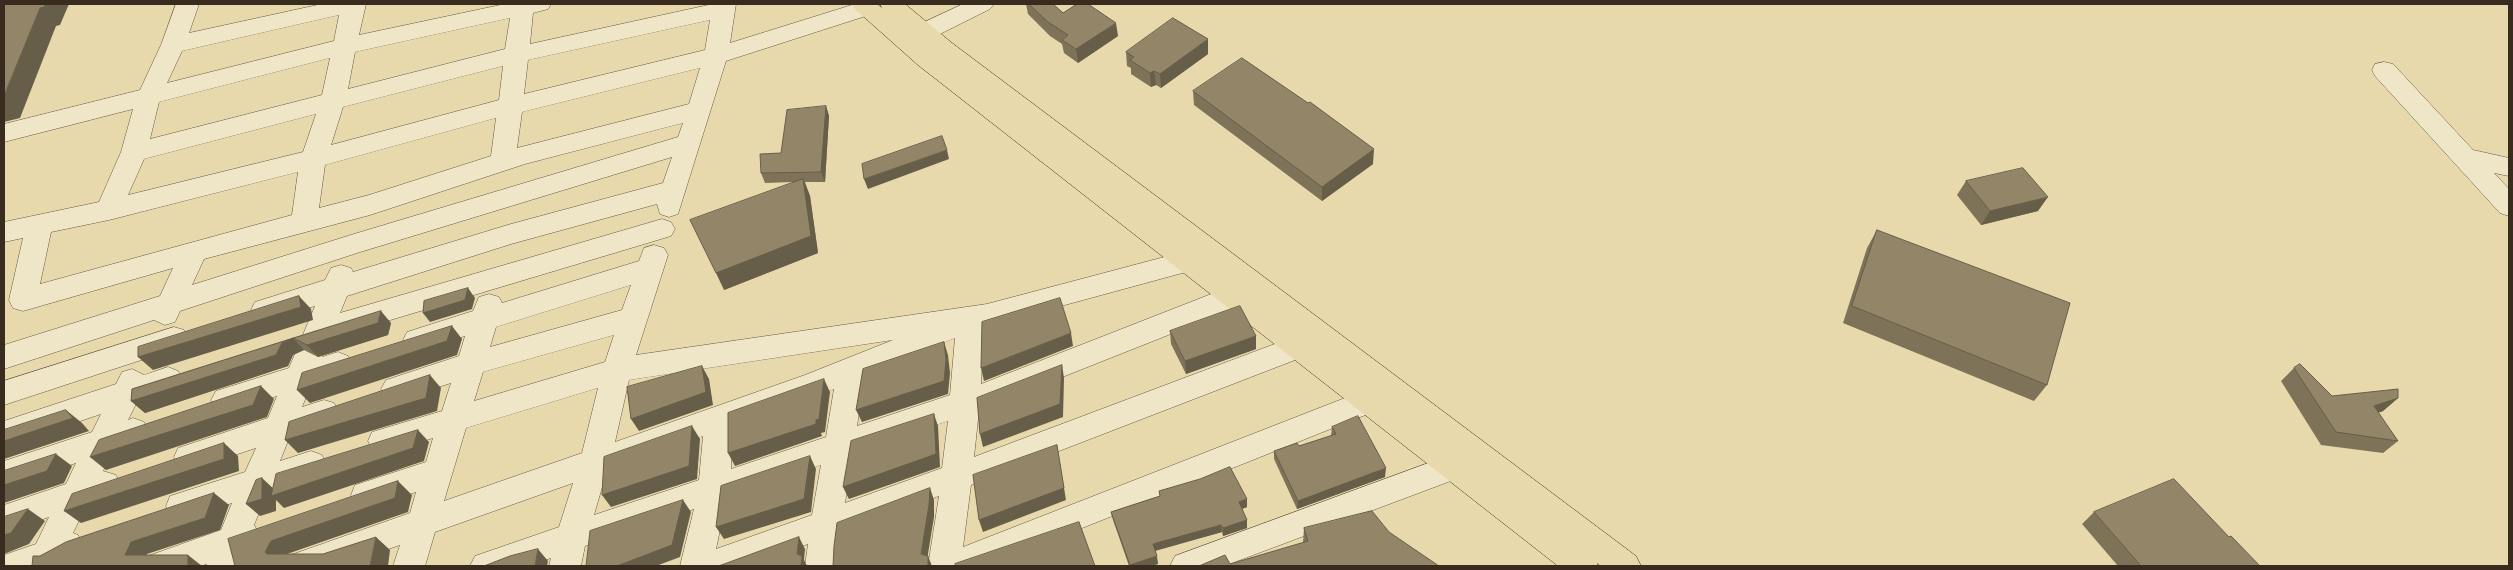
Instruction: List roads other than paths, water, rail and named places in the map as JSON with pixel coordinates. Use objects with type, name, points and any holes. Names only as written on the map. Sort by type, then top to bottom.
[{"type":"highway","points":[[874,5],[924,32],[1625,566]]},
{"type":"highway","points":[[874,5],[926,59],[1582,566]]},
{"type":"street","points":[[108,210],[134,152],[148,98],[173,45],[187,4]]},
{"type":"street","points":[[173,45],[354,4],[334,99],[313,159],[304,222]]},
{"type":"street","points":[[924,32],[982,4]]},
{"type":"street","points":[[4,133],[148,98],[345,46],[529,5],[515,55],[503,162]]},
{"type":"street","points":[[4,232],[108,210],[313,159],[509,106],[716,56],[874,5]]},
{"type":"street","points":[[134,152],[334,99],[724,6],[716,56],[617,370],[595,461],[572,536],[565,566]]},
{"type":"street","points":[[2384,70],[2509,206]]},
{"type":"street","points":[[39,224],[22,300],[194,251],[370,205],[537,152],[699,110]]},
{"type":"street","points":[[4,357],[354,244],[689,143]]},
{"type":"street","points":[[409,566],[537,152]]},
{"type":"street","points":[[2465,158],[2509,167]]},
{"type":"street","points":[[243,317],[511,234],[674,190]]},
{"type":"street","points":[[228,553],[370,205]]},
{"type":"street","points":[[291,339],[662,229]]},
{"type":"street","points":[[44,561],[150,346],[194,251]]},
{"type":"street","points":[[299,566],[719,418],[852,369],[979,318],[1187,262]]},
{"type":"street","points":[[392,347],[650,268]]},
{"type":"street","points":[[486,566],[966,402],[1234,297]]},
{"type":"street","points":[[160,466],[471,364],[634,318]]},
{"type":"street","points":[[156,514],[454,419],[617,370],[979,318]]},
{"type":"street","points":[[944,566],[979,318]]},
{"type":"street","points":[[4,393],[196,331]]},
{"type":"street","points":[[709,566],[958,476],[1298,347]]},
{"type":"street","points":[[197,410],[365,356]]},
{"type":"street","points":[[821,566],[826,524],[852,369]]},
{"type":"street","points":[[4,434],[127,391],[190,372]]},
{"type":"street","points":[[951,566],[1368,401]]},
{"type":"street","points":[[696,566],[714,488],[719,418]]},
{"type":"street","points":[[4,474],[159,422]]},
{"type":"street","points":[[1186,566],[1453,467]]},
{"type":"street","points":[[336,505],[438,471]]},
{"type":"street","points":[[4,520],[132,476]]},
{"type":"street","points":[[159,566],[228,553],[270,527]]},
{"type":"street","points":[[12,566],[44,561],[92,536]]}]
